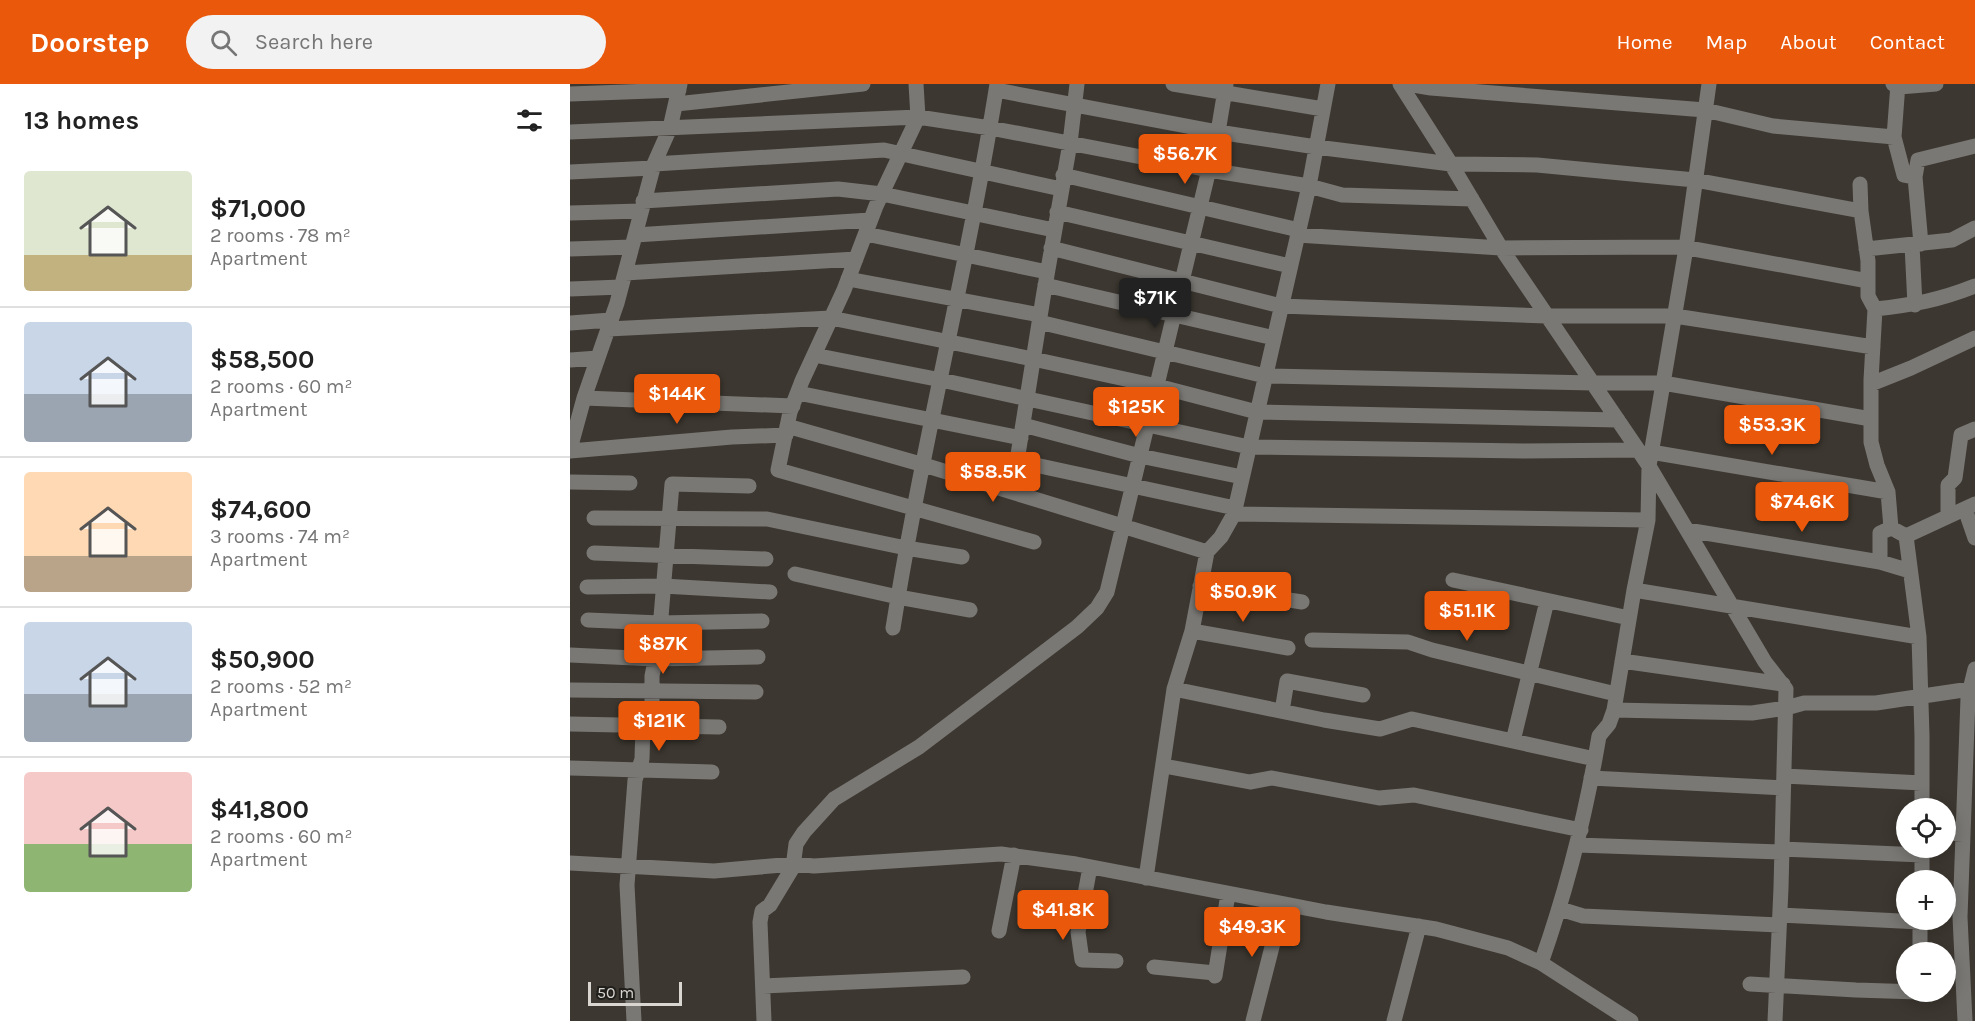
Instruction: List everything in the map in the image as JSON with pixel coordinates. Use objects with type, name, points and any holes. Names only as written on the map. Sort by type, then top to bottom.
[{"type":"street","points":[[570,94],[678,93],[863,84]]},
{"type":"street","points":[[916,84],[918,117],[882,194],[795,400],[778,470],[1034,542]]},
{"type":"street","points":[[1012,492],[1070,143],[1077,84]]},
{"type":"street","points":[[1173,84],[1226,89],[1323,109]]},
{"type":"street","points":[[1146,878],[1174,689],[1192,631],[1207,552],[1221,537],[1234,511],[1309,186],[1328,84]]},
{"type":"street","points":[[1400,84],[1501,248],[1618,420],[1646,456],[1765,662],[1786,689],[1775,1021]]},
{"type":"street","points":[[1407,84],[1431,88],[1705,110],[1773,126],[1894,137]]},
{"type":"street","points":[[1541,963],[1560,909],[1579,838],[1599,736],[1609,724],[1614,710],[1648,520],[1646,456],[1663,383],[1675,316],[1709,84]]},
{"type":"street","points":[[1915,177],[1904,175],[1894,137],[1896,85],[1936,84]]},
{"type":"street","points":[[893,628],[906,548],[957,300],[997,87],[1218,132],[1316,147],[1450,164],[1537,165],[1695,180],[1861,212]]},
{"type":"street","points":[[764,1021],[760,922],[762,911],[770,905],[788,879],[794,864],[796,844],[804,832],[834,800],[919,747],[1077,627],[1097,608],[1107,592],[1218,132],[1226,89]]},
{"type":"street","points":[[678,93],[670,128],[653,166],[623,280],[598,358],[580,395],[570,450],[732,437],[787,430],[924,465],[1207,552]]},
{"type":"street","points":[[570,132],[918,117],[1309,186],[1342,195],[1472,199]]},
{"type":"street","points":[[1915,305],[1915,177],[1918,160],[1975,146]]},
{"type":"street","points":[[570,172],[884,150],[981,172],[1062,182],[1200,206],[1298,232],[1501,248],[1686,248],[1868,281]]},
{"type":"street","points":[[1860,184],[1868,296],[1875,309],[1871,442],[1888,492],[1892,528]]},
{"type":"street","points":[[570,213],[838,189],[882,194],[1054,230]]},
{"type":"street","points":[[1057,212],[1290,266]]},
{"type":"street","points":[[570,249],[633,241],[868,227],[1174,316],[1274,338]]},
{"type":"street","points":[[1866,249],[1952,240],[1975,228]]},
{"type":"street","points":[[1051,248],[1281,306],[1547,316],[1675,316],[1873,347]]},
{"type":"street","points":[[570,289],[623,280],[856,260]]},
{"type":"street","points":[[848,279],[1039,319],[1165,353],[1265,376],[1663,383],[1871,419]]},
{"type":"street","points":[[1875,309],[1915,305],[1975,286]]},
{"type":"street","points":[[570,323],[831,318],[1033,358],[1257,412],[1618,420]]},
{"type":"street","points":[[1871,384],[1975,338]]},
{"type":"street","points":[[814,355],[941,380],[1249,447],[1524,451],[1646,456],[1888,492]]},
{"type":"street","points":[[570,360],[598,358]]},
{"type":"street","points":[[580,395],[795,400],[1022,432],[1242,477]]},
{"type":"street","points":[[1948,516],[1948,485],[1955,478],[1961,435],[1975,429]]},
{"type":"street","points":[[1017,461],[1234,511],[1648,520]]},
{"type":"street","points":[[570,482],[630,483]]},
{"type":"street","points":[[633,1021],[627,885],[635,780],[642,759],[643,727],[652,714],[652,676],[660,623],[672,484],[749,486]]},
{"type":"street","points":[[1906,536],[1970,507],[1975,538]]},
{"type":"street","points":[[594,518],[767,519],[962,558]]},
{"type":"street","points":[[1892,528],[1906,536]]},
{"type":"street","points":[[1880,562],[1880,534],[1892,528]]},
{"type":"street","points":[[1687,530],[1880,562],[1910,571]]},
{"type":"street","points":[[1906,536],[1919,637],[1922,798]]},
{"type":"street","points":[[594,553],[766,559]]},
{"type":"street","points":[[795,574],[970,610]]},
{"type":"street","points":[[1453,580],[1629,618]]},
{"type":"street","points":[[587,587],[663,586],[770,592]]},
{"type":"street","points":[[1200,586],[1302,602]]},
{"type":"street","points":[[1634,590],[1919,637]]},
{"type":"street","points":[[1513,741],[1547,601]]},
{"type":"street","points":[[588,620],[660,623],[762,621]]},
{"type":"street","points":[[1192,631],[1288,648]]},
{"type":"street","points":[[1312,640],[1408,642],[1432,650],[1616,694]]},
{"type":"street","points":[[570,655],[655,659],[758,657]]},
{"type":"street","points":[[1622,660],[1783,684]]},
{"type":"street","points":[[1965,1021],[1968,954],[1960,917],[1968,885],[1963,834],[1969,811],[1970,689],[1975,669]]},
{"type":"street","points":[[1282,711],[1287,681],[1363,695]]},
{"type":"street","points":[[1174,689],[1380,729],[1412,719],[1595,759]]},
{"type":"street","points":[[1614,710],[1752,713],[1804,703],[1876,703],[1970,689]]},
{"type":"street","points":[[570,690],[756,692]]},
{"type":"street","points":[[570,724],[719,727]]},
{"type":"street","points":[[1164,766],[1250,782],[1272,778],[1379,798],[1414,795],[1579,838],[1782,850],[1896,851]]},
{"type":"street","points":[[570,768],[712,772]]},
{"type":"street","points":[[1591,778],[1922,783]]},
{"type":"street","points":[[1956,834],[1963,834]]},
{"type":"street","points":[[999,931],[1014,855]]},
{"type":"street","points":[[570,862],[714,871],[794,864],[814,866],[1014,855],[1090,867],[1283,904],[1419,926],[1508,948],[1541,963],[1631,1021]]},
{"type":"street","points":[[1090,867],[1078,932],[1082,960],[1116,961]]},
{"type":"street","points":[[1154,967],[1215,975],[1228,894]]},
{"type":"street","points":[[1252,1021],[1283,904]]},
{"type":"street","points":[[1560,909],[1583,916],[1896,921]]},
{"type":"street","points":[[1394,1021],[1419,926]]},
{"type":"street","points":[[763,986],[963,976]]},
{"type":"street","points":[[1750,984],[1896,991]]}]
